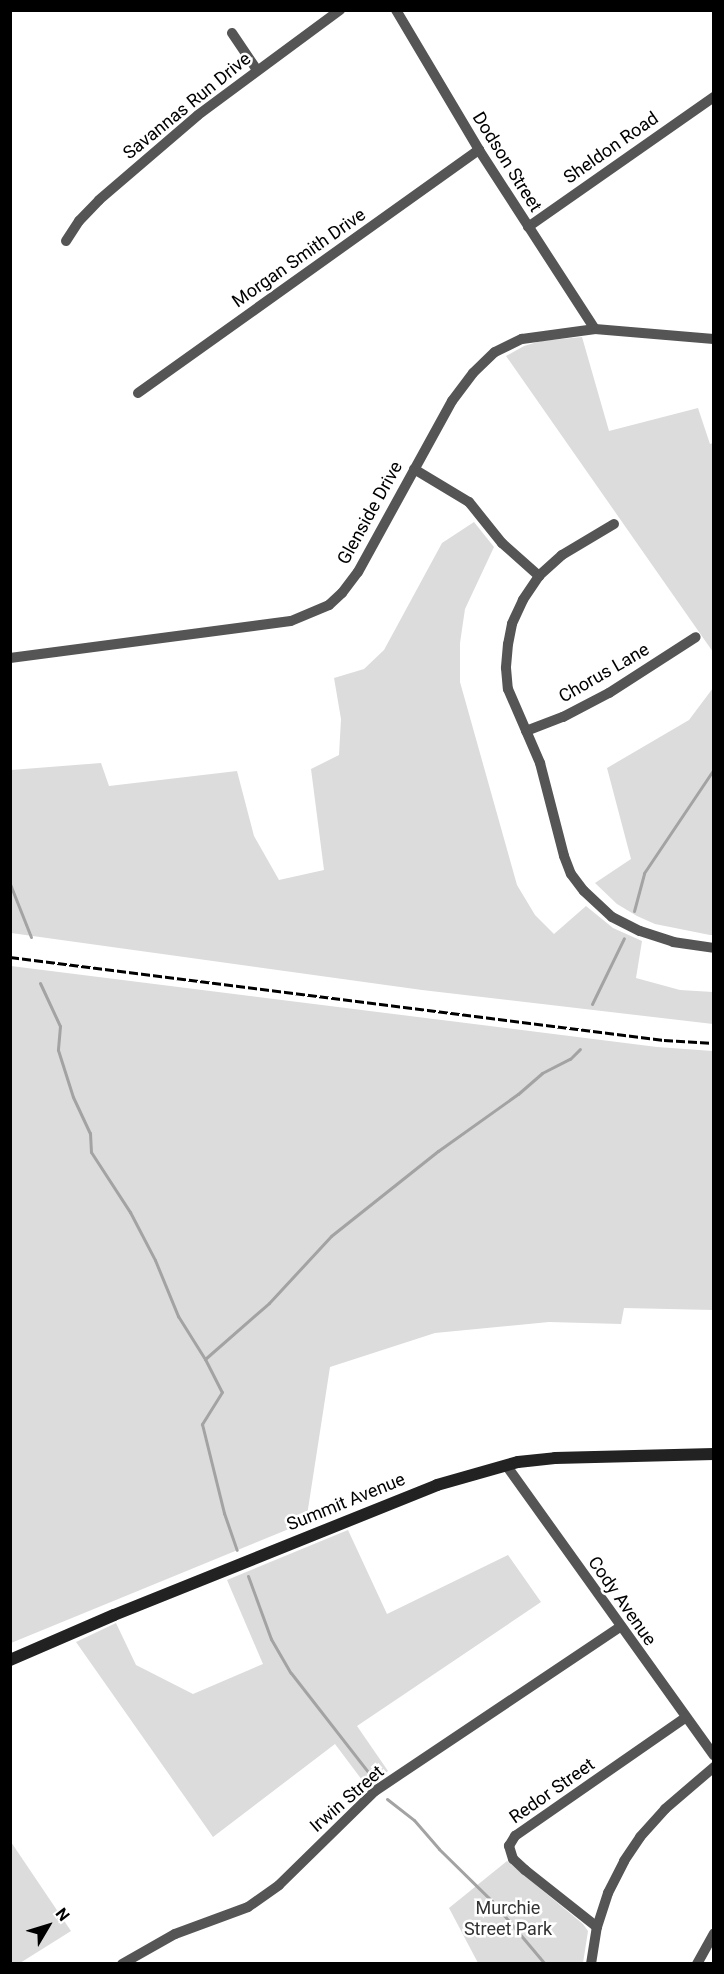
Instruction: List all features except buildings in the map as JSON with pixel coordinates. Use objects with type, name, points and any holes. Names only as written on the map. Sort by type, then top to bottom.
[{"type":"main road","name":"Summit Avenue","points":[[10,1660],[114,1615],[437,1485],[506,1465],[590,1455],[714,1454]]},
{"type":"street","name":"Savannas Run Drive","points":[[66,240],[79,221],[99,200],[198,115],[340,10]]},
{"type":"street","name":"Dodson Street","points":[[396,10],[479,150],[595,329]]},
{"type":"street","points":[[232,33],[257,70]]},
{"type":"street","name":"Sheldon Road","points":[[528,227],[714,97]]},
{"type":"street","name":"Morgan Smith Drive","points":[[138,393],[479,150]]},
{"type":"street","name":"Glenside Drive","points":[[10,658],[291,621],[329,605],[342,593],[358,572],[452,401],[473,374],[495,352],[522,339],[595,329],[714,339]]},
{"type":"street","points":[[414,469],[470,502],[502,543],[540,576]]},
{"type":"street","points":[[615,524],[562,555],[540,576],[523,600],[512,624],[508,644],[506,668],[508,689],[548,790],[564,856],[572,874],[584,891],[612,917],[640,931],[673,942],[714,948]]},
{"type":"street","name":"Chorus Lane","points":[[526,731],[563,717],[609,693],[696,637]]},
{"type":"street","name":"Cody Avenue","points":[[506,1465],[714,1755]]},
{"type":"street","name":"Irwin Street","points":[[122,1964],[175,1934],[248,1906],[279,1885],[375,1791],[620,1627]]},
{"type":"street","name":"Redor Street","points":[[597,1927],[525,1870],[513,1858],[509,1846],[515,1836],[686,1717]]},
{"type":"street","points":[[591,1964],[597,1927],[608,1893],[640,1837],[665,1809],[714,1767]]},
{"type":"street","points":[[697,1964],[714,1933]]},
{"type":"green space","points":[[582,337],[609,431],[698,408],[710,444],[713,443],[713,652],[506,356],[524,346],[541,341]]},
{"type":"green space","points":[[474,522],[494,547],[465,609],[460,643],[460,682],[517,885],[535,915],[554,934],[586,906],[613,928],[642,941],[636,978],[680,990],[713,992],[713,1024],[422,990],[11,933],[11,770],[101,763],[109,786],[237,771],[254,836],[279,880],[324,870],[311,769],[339,755],[341,719],[334,678],[364,669],[384,650],[442,543]]},
{"type":"green space","points":[[713,688],[714,935],[710,935],[655,924],[637,916],[617,904],[595,883],[631,859],[607,768],[689,720]]},
{"type":"green space","points":[[11,966],[657,1047],[713,1051],[713,1310],[624,1308],[621,1324],[549,1322],[435,1333],[330,1367],[306,1522],[11,1643]]},
{"type":"green space","points":[[348,1530],[387,1614],[508,1555],[541,1602],[357,1726],[388,1771],[368,1788],[335,1744],[213,1837],[76,1642],[116,1623],[136,1665],[193,1694],[263,1664],[227,1580]]},
{"type":"green space","points":[[11,1842],[71,1931],[20,1963],[11,1963]]},
{"type":"green space","name":"Murchie Street Park","points":[[507,1861],[583,1924],[588,1931],[583,1963],[478,1963],[449,1908]]},
{"type":"waterway","points":[[634,911],[644,873],[714,769]]},
{"type":"waterway","points":[[10,884],[31,937]]},
{"type":"waterway","points":[[592,1004],[624,938]]},
{"type":"waterway","points":[[40,983],[60,1026],[58,1050],[73,1097],[90,1133],[91,1152],[130,1212],[155,1260],[178,1316],[205,1359],[222,1392],[202,1424],[224,1513],[237,1550]]},
{"type":"waterway","points":[[205,1359],[269,1303],[331,1236],[438,1151],[518,1094],[542,1073],[570,1059],[580,1049]]},
{"type":"waterway","points":[[248,1576],[271,1639],[291,1673],[372,1777]]},
{"type":"waterway","points":[[387,1799],[414,1820],[439,1849],[492,1901],[545,1964]]},
{"type":"railway","points":[[10,957],[664,1040],[714,1043]]}]
